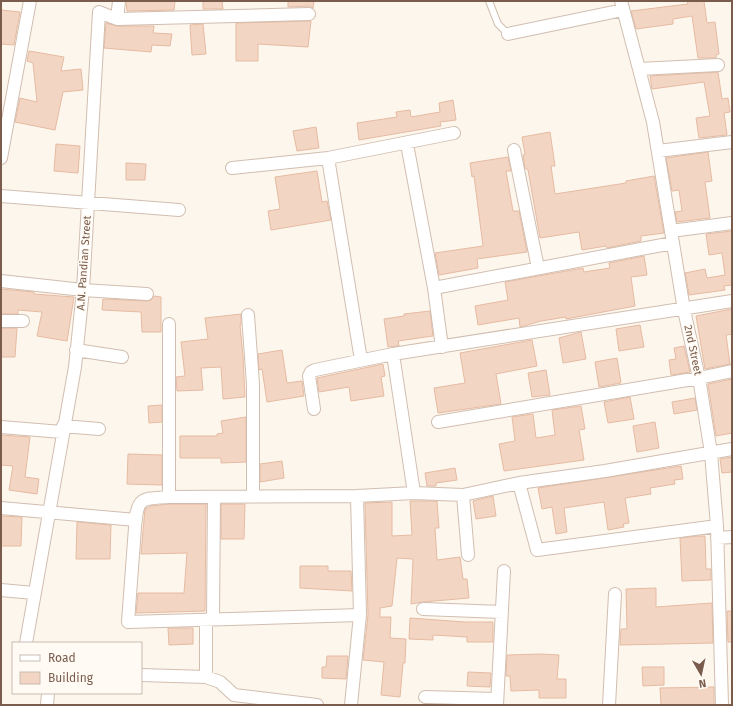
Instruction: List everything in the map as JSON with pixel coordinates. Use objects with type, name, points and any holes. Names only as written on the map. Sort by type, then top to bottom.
[{"type":"street","points":[[1,158],[30,1]]},
{"type":"street","points":[[119,1],[117,19],[309,14]]},
{"type":"street","points":[[508,34],[622,5]]},
{"type":"street","name":"2nd Street","points":[[622,5],[653,122],[684,310],[699,378],[711,453],[717,532],[726,606],[727,671],[722,705]]},
{"type":"street","name":"A.N. Pandian Street","points":[[26,642],[34,592],[50,513],[76,350],[83,290],[99,12],[117,19]]},
{"type":"street","points":[[639,69],[718,65]]},
{"type":"street","points":[[232,168],[328,158],[407,144],[454,133]]},
{"type":"street","points":[[658,151],[732,142]]},
{"type":"street","points":[[407,144],[434,288],[442,348]]},
{"type":"street","points":[[514,150],[538,268]]},
{"type":"street","points":[[328,158],[361,360]]},
{"type":"street","points":[[1,196],[179,210]]},
{"type":"street","points":[[671,231],[732,223]]},
{"type":"street","points":[[434,288],[673,243]]},
{"type":"street","points":[[1,281],[83,290],[147,294]]},
{"type":"street","points":[[314,409],[309,376],[311,372],[393,354],[442,348],[684,310],[732,301]]},
{"type":"street","points":[[248,315],[253,384],[253,496]]},
{"type":"street","points":[[1,321],[23,321]]},
{"type":"street","points":[[169,324],[169,497]]},
{"type":"street","points":[[76,350],[122,357]]},
{"type":"street","points":[[393,354],[414,493]]},
{"type":"street","points":[[438,422],[699,378],[732,371]]},
{"type":"street","points":[[1,427],[99,429]]},
{"type":"street","points":[[360,615],[128,622],[136,514],[141,501],[145,499],[169,497],[214,496],[357,496],[414,493],[463,495],[519,483],[605,471],[732,449]]},
{"type":"street","points":[[519,483],[537,550],[717,532],[732,538]]},
{"type":"street","points":[[463,495],[468,555]]},
{"type":"street","points":[[206,677],[214,496]]},
{"type":"street","points":[[350,705],[360,615],[357,496]]},
{"type":"street","points":[[1,508],[136,520],[136,514]]},
{"type":"street","points":[[425,697],[497,702],[504,571]]},
{"type":"street","points":[[1,590],[34,592]]},
{"type":"street","points":[[609,705],[616,594]]},
{"type":"street","points":[[423,608],[502,612]]},
{"type":"street","points":[[142,675],[206,677],[220,682],[234,695],[317,705]]},
{"type":"street","points":[[47,705],[48,694]]},
{"type":"lane","points":[[488,1],[498,24],[508,34]]},
{"type":"building","points":[[126,1],[175,1],[174,10],[127,11]]},
{"type":"building","points":[[203,1],[222,1],[223,9],[203,9]]},
{"type":"building","points":[[288,1],[314,1],[313,8],[309,6],[288,7]]},
{"type":"building","points":[[687,1],[704,1],[707,23],[715,22],[719,54],[716,55],[716,58],[698,58],[692,16],[673,19],[673,24],[636,29],[631,11],[688,4]]},
{"type":"building","points":[[1,10],[20,12],[14,45],[1,44]]},
{"type":"building","points":[[311,21],[308,47],[258,44],[258,61],[236,61],[236,23]]},
{"type":"building","points":[[106,23],[117,26],[154,26],[153,33],[172,34],[170,46],[152,45],[151,52],[104,48]]},
{"type":"building","points":[[203,24],[206,54],[192,55],[190,25]]},
{"type":"building","points":[[29,51],[64,57],[61,71],[81,69],[83,90],[63,92],[55,130],[15,122],[20,98],[37,102],[33,63],[27,61]]},
{"type":"building","points":[[718,72],[722,99],[728,98],[730,112],[724,113],[727,135],[699,138],[696,118],[710,116],[704,82],[652,89],[650,76]]},
{"type":"building","points":[[453,100],[456,120],[440,122],[441,126],[359,140],[357,123],[397,117],[396,112],[410,110],[411,117],[440,112],[439,103]]},
{"type":"building","points":[[316,127],[319,148],[297,151],[293,131]]},
{"type":"building","points":[[550,132],[555,166],[551,166],[555,194],[626,183],[626,181],[654,176],[664,233],[641,236],[641,241],[607,248],[606,246],[582,250],[579,232],[540,238],[528,170],[525,168],[523,155],[525,154],[522,137]]},
{"type":"building","points":[[56,144],[80,146],[78,173],[54,171]]},
{"type":"building","points":[[708,152],[712,181],[705,182],[710,218],[677,222],[675,212],[682,211],[679,190],[672,191],[666,158]]},
{"type":"building","points":[[508,157],[511,171],[506,171],[513,211],[519,211],[527,252],[477,259],[478,268],[439,275],[435,253],[483,246],[474,176],[472,177],[470,163]]},
{"type":"building","points":[[126,163],[146,164],[145,180],[126,180]]},
{"type":"building","points":[[317,171],[322,202],[327,201],[331,220],[271,230],[268,211],[280,209],[275,177]]},
{"type":"building","points":[[732,231],[732,285],[724,286],[725,290],[689,295],[685,273],[705,269],[707,278],[725,275],[722,253],[709,255],[706,234]]},
{"type":"building","points":[[644,256],[647,275],[631,277],[635,306],[566,319],[566,317],[541,321],[520,327],[519,318],[478,325],[475,306],[508,300],[505,282],[583,268],[584,272],[610,268],[609,263]]},
{"type":"building","points":[[1,289],[34,292],[34,294],[74,297],[67,341],[37,336],[42,312],[18,310],[18,314],[1,314]]},
{"type":"building","points":[[154,296],[161,297],[161,332],[142,332],[141,312],[102,310],[103,299],[147,301],[151,300]]},
{"type":"building","points":[[732,309],[732,334],[726,335],[730,364],[705,369],[696,316]]},
{"type":"building","points":[[430,311],[433,336],[398,341],[399,346],[388,347],[384,319],[404,316],[404,314]]},
{"type":"building","points":[[241,314],[240,325],[245,397],[223,399],[221,367],[201,368],[203,390],[177,391],[176,377],[185,376],[181,342],[208,339],[205,318]]},
{"type":"building","points":[[640,325],[644,347],[619,351],[616,329]]},
{"type":"building","points":[[1,328],[17,328],[15,357],[1,357]]},
{"type":"building","points":[[581,332],[586,359],[563,363],[559,338]]},
{"type":"building","points":[[532,340],[537,366],[496,374],[501,404],[438,413],[434,388],[465,383],[460,353]]},
{"type":"building","points":[[684,346],[690,372],[671,375],[669,360],[676,359],[674,348]]},
{"type":"building","points":[[282,350],[287,383],[302,381],[304,396],[267,402],[262,369],[259,370],[258,354]]},
{"type":"building","points":[[617,358],[621,383],[599,387],[595,362]]},
{"type":"building","points":[[383,364],[385,376],[381,377],[384,396],[351,401],[349,387],[319,392],[317,378]]},
{"type":"building","points":[[546,370],[550,395],[532,397],[528,373]]},
{"type":"building","points":[[732,379],[732,433],[716,436],[708,384]]},
{"type":"building","points":[[630,397],[634,419],[608,423],[604,402]]},
{"type":"building","points":[[695,398],[697,410],[674,414],[672,402]]},
{"type":"building","points":[[162,405],[162,422],[149,423],[148,406]]},
{"type":"building","points":[[581,406],[585,429],[579,430],[584,460],[504,471],[499,444],[515,441],[512,417],[533,414],[536,438],[555,435],[552,410]]},
{"type":"building","points":[[246,417],[246,462],[221,463],[221,458],[180,458],[180,436],[217,436],[217,434],[223,433],[221,421]]},
{"type":"building","points":[[655,422],[659,448],[637,452],[633,426]]},
{"type":"building","points":[[1,435],[30,437],[25,477],[39,479],[37,494],[9,490],[13,466],[1,465]]},
{"type":"building","points":[[128,454],[162,455],[162,485],[127,484]]},
{"type":"building","points":[[732,457],[732,472],[722,473],[720,459]]},
{"type":"building","points":[[282,461],[284,478],[260,482],[260,464]]},
{"type":"building","points":[[681,466],[683,479],[674,480],[675,484],[650,488],[651,494],[625,498],[629,523],[623,524],[624,527],[608,530],[604,502],[564,508],[567,532],[556,534],[552,507],[542,509],[538,488]]},
{"type":"building","points":[[455,468],[457,480],[436,483],[436,486],[427,486],[425,473]]},
{"type":"building","points":[[493,496],[496,516],[476,519],[473,501]]},
{"type":"building","points":[[410,501],[437,501],[439,528],[435,528],[437,560],[460,557],[463,579],[467,579],[469,598],[411,604],[413,559],[397,558],[392,606],[380,608],[380,617],[391,617],[390,638],[406,639],[405,663],[403,663],[400,697],[381,695],[384,662],[363,660],[368,615],[365,503],[392,502],[392,536],[412,535]]},
{"type":"building","points":[[169,504],[206,504],[205,611],[136,613],[138,593],[184,593],[187,553],[141,554],[145,509],[151,506]]},
{"type":"building","points":[[221,504],[245,504],[244,539],[221,539]]},
{"type":"building","points":[[1,516],[22,517],[21,546],[1,546]]},
{"type":"building","points":[[77,522],[111,525],[110,559],[76,559]]},
{"type":"building","points":[[705,536],[706,569],[711,569],[711,580],[682,581],[680,538]]},
{"type":"building","points":[[300,566],[328,566],[328,571],[351,571],[352,591],[300,588]]},
{"type":"building","points":[[656,588],[656,607],[712,603],[713,643],[620,645],[621,629],[627,629],[626,589]]},
{"type":"building","points":[[727,611],[732,611],[732,642],[728,642]]},
{"type":"building","points":[[410,618],[465,622],[493,622],[493,642],[467,642],[467,637],[433,635],[433,640],[409,639]]},
{"type":"building","points":[[168,628],[193,628],[193,644],[169,645]]},
{"type":"building","points":[[507,655],[559,655],[557,679],[566,679],[566,698],[539,698],[539,690],[511,691],[510,676],[506,676]]},
{"type":"building","points":[[327,656],[348,656],[346,679],[322,678],[322,667],[326,667]]},
{"type":"building","points":[[642,667],[664,667],[664,685],[643,686]]},
{"type":"building","points":[[468,672],[491,673],[490,687],[467,686]]},
{"type":"building","points":[[714,687],[714,705],[661,705],[660,688]]}]
